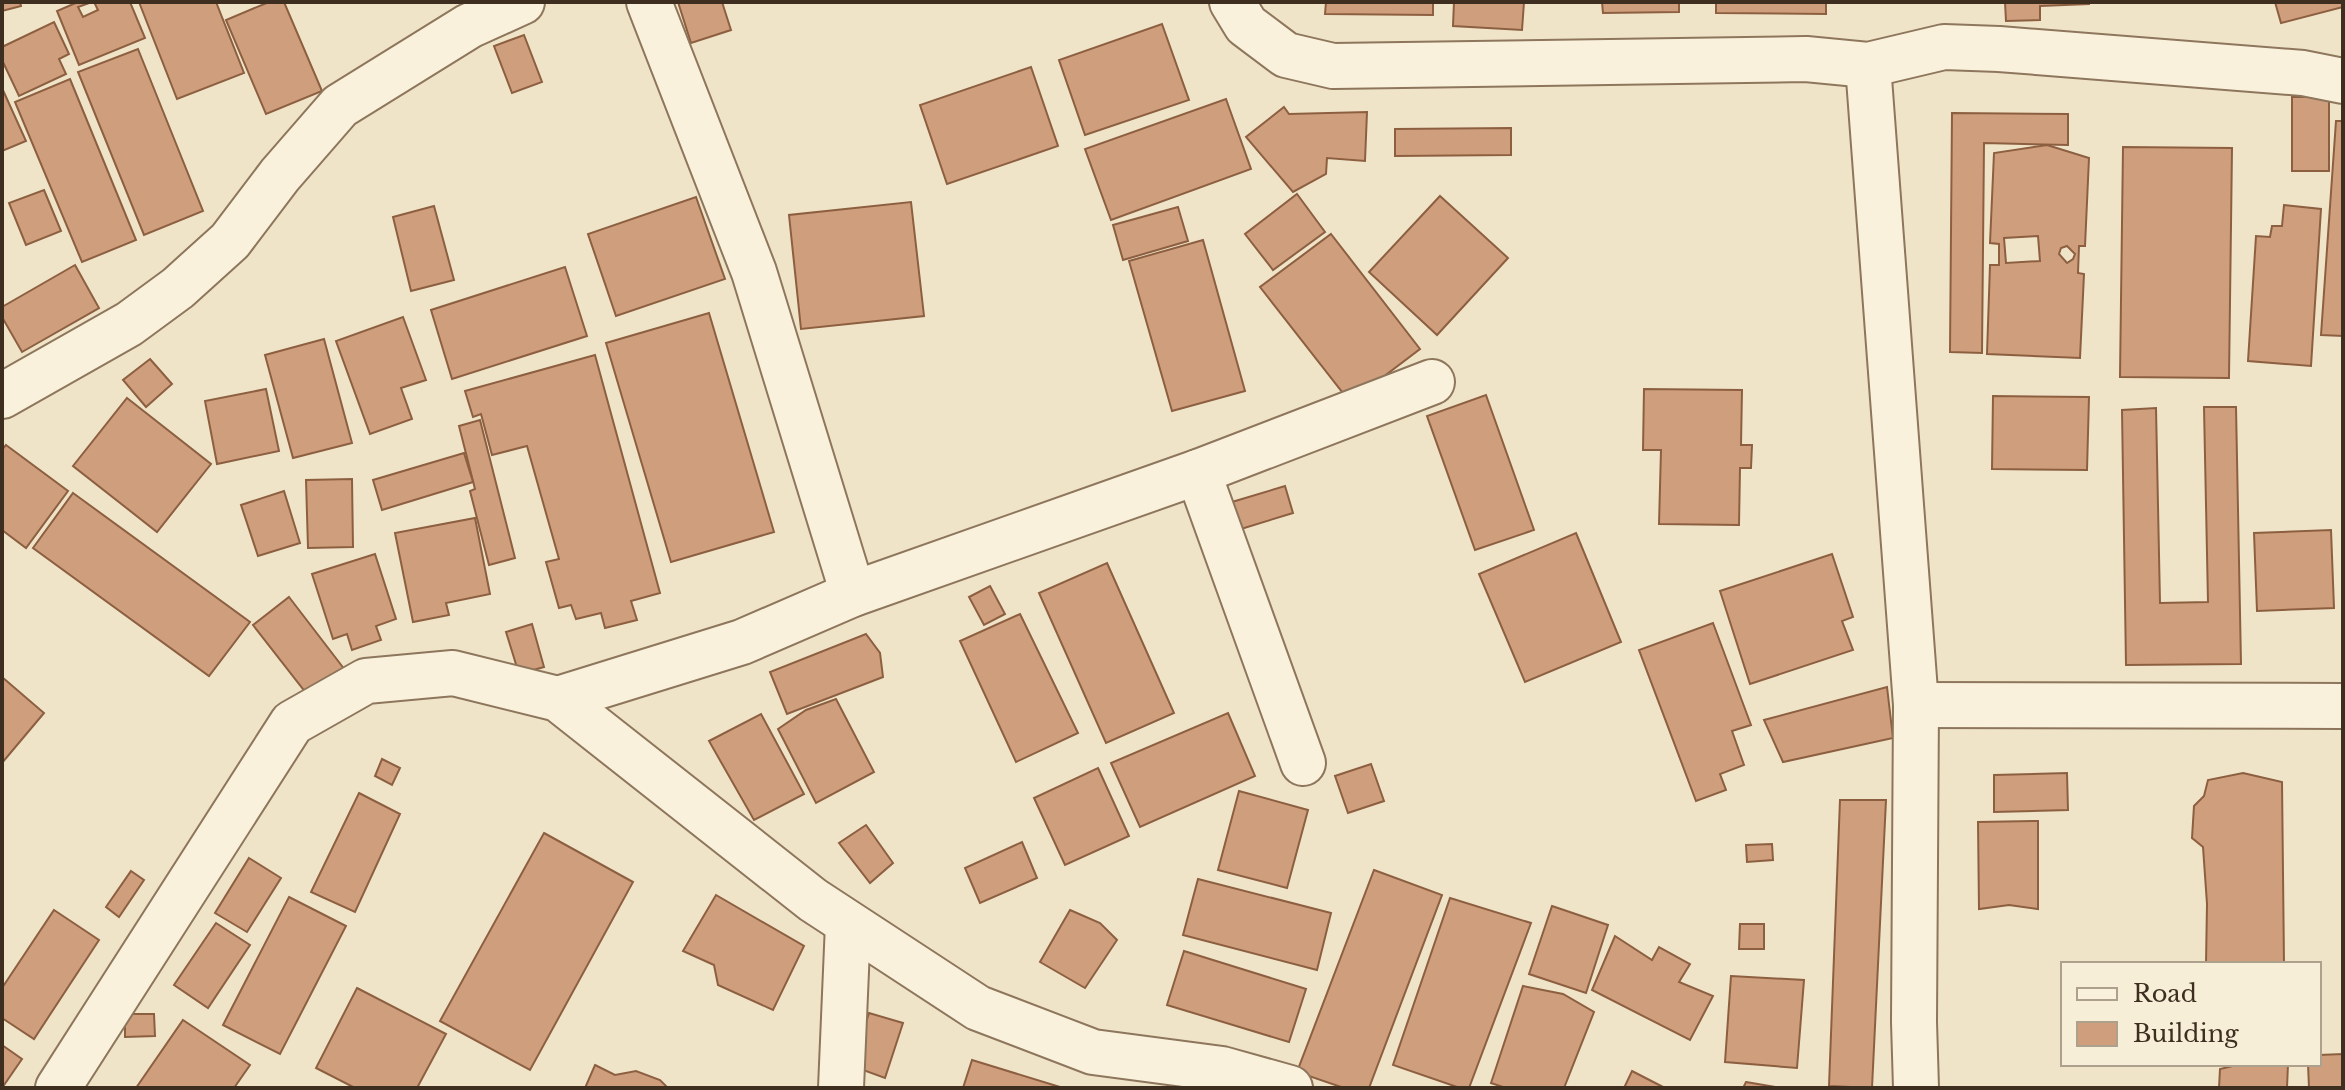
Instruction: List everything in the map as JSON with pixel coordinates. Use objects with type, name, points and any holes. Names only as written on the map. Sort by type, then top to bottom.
[{"type":"street","points":[[2,396],[129,324],[178,288],[230,241],[280,175],[340,106],[469,26],[522,2]]},
{"type":"street","points":[[649,2],[754,272],[853,594]]},
{"type":"street","points":[[1232,2],[1246,25],[1286,55],[1333,66],[1806,59],[1868,65],[1944,47],[2303,73],[2343,81]]},
{"type":"street","points":[[1868,65],[1916,705],[1916,1088]]},
{"type":"street","points":[[558,699],[742,642],[853,594],[1198,472],[1432,382]]},
{"type":"street","points":[[1198,472],[1303,763]]},
{"type":"street","points":[[58,1088],[292,723],[366,681],[453,673],[558,699],[813,900],[978,1008],[1093,1052],[1222,1069],[1290,1088]]},
{"type":"street","points":[[1916,705],[2343,706]]},
{"type":"street","points":[[841,1088],[848,924]]},
{"type":"building","points":[[2,2],[20,2],[21,6],[2,11]]},
{"type":"building","points":[[78,2],[92,2],[78,7],[83,17],[98,10],[94,2],[130,2],[145,38],[79,65],[57,11]]},
{"type":"building","points":[[139,2],[216,2],[244,73],[177,99]]},
{"type":"building","points":[[269,2],[284,2],[322,91],[266,114],[226,20]]},
{"type":"building","points":[[678,2],[722,2],[731,30],[691,43]]},
{"type":"building","points":[[1326,2],[1433,2],[1433,15],[1325,14]]},
{"type":"building","points":[[1454,2],[1524,2],[1522,30],[1453,26]]},
{"type":"building","points":[[1602,2],[1679,2],[1679,12],[1603,13]]},
{"type":"building","points":[[1716,2],[1826,2],[1826,14],[1716,13]]},
{"type":"building","points":[[2005,2],[2089,4],[2040,6],[2040,20],[2006,21]]},
{"type":"building","points":[[2275,2],[2343,2],[2343,7],[2281,23]]},
{"type":"building","points":[[54,22],[69,54],[59,59],[66,74],[19,96],[2,60],[2,47]]},
{"type":"building","points":[[1162,24],[1189,100],[1085,135],[1059,60]]},
{"type":"building","points":[[524,35],[542,82],[512,93],[494,46]]},
{"type":"building","points":[[138,49],[203,211],[144,235],[78,72]]},
{"type":"building","points":[[1031,67],[1058,146],[947,184],[920,105]]},
{"type":"building","points":[[70,79],[136,240],[82,262],[15,102]]},
{"type":"building","points":[[2,88],[26,141],[2,151]]},
{"type":"building","points":[[2292,97],[2329,97],[2329,171],[2292,171]]},
{"type":"building","points":[[1226,99],[1251,169],[1111,220],[1085,149]]},
{"type":"building","points":[[1284,107],[1289,114],[1367,112],[1365,161],[1327,158],[1326,174],[1293,192],[1246,137]]},
{"type":"building","points":[[1952,113],[2068,114],[2068,145],[1984,143],[1982,353],[1950,352]]},
{"type":"building","points":[[2336,121],[2343,121],[2343,336],[2321,335]]},
{"type":"building","points":[[1511,128],[1511,155],[1395,156],[1395,129]]},
{"type":"building","points":[[2047,145],[2089,158],[2085,246],[2079,246],[2078,273],[2084,274],[2080,358],[1987,354],[1990,265],[1999,265],[1999,244],[1990,243],[1994,153]],"holes":[[[2038,236],[2040,261],[2006,263],[2004,238]],[[2067,246],[2075,254],[2067,263],[2059,254],[2061,248]]]},
{"type":"building","points":[[2123,147],[2232,148],[2229,378],[2120,377]]},
{"type":"building","points":[[44,190],[61,231],[26,245],[9,203]]},
{"type":"building","points":[[1297,194],[1325,232],[1273,270],[1245,234]]},
{"type":"building","points":[[1440,196],[1508,258],[1437,335],[1369,272]]},
{"type":"building","points":[[696,197],[725,279],[616,316],[588,234]]},
{"type":"building","points":[[911,202],[924,316],[801,329],[789,215]]},
{"type":"building","points":[[2284,205],[2321,209],[2311,366],[2248,361],[2256,236],[2270,237],[2272,226],[2282,226]]},
{"type":"building","points":[[434,206],[454,280],[411,291],[393,217]]},
{"type":"building","points":[[1178,207],[1188,241],[1123,260],[1113,225]]},
{"type":"building","points":[[1331,234],[1420,349],[1350,402],[1260,287]]},
{"type":"building","points":[[1203,240],[1245,391],[1172,411],[1129,261]]},
{"type":"building","points":[[75,265],[99,308],[22,352],[2,317],[2,307]]},
{"type":"building","points":[[565,267],[587,336],[452,379],[431,310]]},
{"type":"building","points":[[709,313],[774,532],[671,562],[606,343]]},
{"type":"building","points":[[403,317],[426,380],[401,388],[412,419],[370,434],[336,341]]},
{"type":"building","points":[[324,339],[352,443],[293,458],[265,355]]},
{"type":"building","points":[[595,355],[660,593],[631,601],[637,620],[605,628],[601,613],[576,619],[571,605],[559,608],[546,562],[559,559],[527,446],[492,455],[481,414],[473,417],[465,391]]},
{"type":"building","points":[[150,359],[172,384],[146,407],[123,380]]},
{"type":"building","points":[[266,389],[279,451],[217,464],[205,401]]},
{"type":"building","points":[[1644,389],[1742,390],[1741,445],[1752,445],[1751,468],[1740,468],[1739,525],[1659,524],[1661,450],[1643,450]]},
{"type":"building","points":[[1486,395],[1534,530],[1475,550],[1427,416]]},
{"type":"building","points":[[1993,396],[2089,397],[2087,470],[1992,469]]},
{"type":"building","points":[[127,398],[211,464],[157,532],[73,466]]},
{"type":"building","points":[[2204,407],[2236,407],[2241,664],[2126,665],[2122,410],[2156,408],[2160,603],[2208,602]]},
{"type":"building","points":[[480,420],[515,558],[489,565],[470,491],[475,489],[459,426]]},
{"type":"building","points":[[6,445],[68,491],[26,548],[2,530],[2,450]]},
{"type":"building","points":[[464,453],[473,482],[382,510],[373,480]]},
{"type":"building","points":[[352,479],[353,547],[308,548],[306,480]]},
{"type":"building","points":[[1285,486],[1293,513],[1241,529],[1232,502]]},
{"type":"building","points":[[284,491],[300,543],[258,556],[241,505]]},
{"type":"building","points":[[73,493],[250,622],[209,676],[33,548]]},
{"type":"building","points":[[475,518],[490,594],[446,603],[449,615],[413,622],[395,533]]},
{"type":"building","points":[[2331,530],[2334,608],[2257,611],[2254,533]]},
{"type":"building","points":[[1576,533],[1621,642],[1525,682],[1479,574]]},
{"type":"building","points":[[375,554],[396,619],[376,626],[381,640],[352,650],[347,634],[333,639],[312,574]]},
{"type":"building","points":[[1832,554],[1853,617],[1842,621],[1853,650],[1750,684],[1720,591]]},
{"type":"building","points":[[1107,563],[1174,713],[1106,743],[1039,593]]},
{"type":"building","points":[[990,586],[1005,614],[984,625],[969,597]]},
{"type":"building","points":[[289,597],[345,670],[310,698],[253,625]]},
{"type":"building","points":[[1020,614],[1078,733],[1016,762],[960,641]]},
{"type":"building","points":[[1713,623],[1751,725],[1732,731],[1744,765],[1720,774],[1726,790],[1696,801],[1639,650]]},
{"type":"building","points":[[532,624],[544,667],[519,674],[506,632]]},
{"type":"building","points":[[866,634],[880,653],[883,677],[787,714],[770,672]]},
{"type":"building","points":[[2,677],[44,713],[2,763]]},
{"type":"building","points":[[1887,687],[1893,738],[1783,762],[1764,720]]},
{"type":"building","points":[[836,699],[874,772],[816,803],[778,729],[806,710]]},
{"type":"building","points":[[1228,713],[1255,776],[1140,827],[1111,763]]},
{"type":"building","points":[[761,714],[804,794],[754,820],[709,741]]},
{"type":"building","points":[[382,759],[400,768],[392,785],[375,776]]},
{"type":"building","points":[[1371,764],[1384,801],[1348,813],[1335,776]]},
{"type":"building","points":[[1098,768],[1129,836],[1065,865],[1034,798]]},
{"type":"building","points":[[2067,773],[2068,810],[1994,812],[1994,775]]},
{"type":"building","points":[[2243,773],[2282,782],[2284,962],[2206,962],[2207,904],[2203,847],[2192,838],[2194,806],[2204,796],[2208,780]]},
{"type":"building","points":[[1239,791],[1308,810],[1287,888],[1218,870]]},
{"type":"building","points":[[359,793],[400,814],[355,912],[311,892]]},
{"type":"building","points":[[1840,800],[1886,800],[1872,1088],[1829,1086]]},
{"type":"building","points":[[2038,821],[2038,909],[2009,905],[1979,909],[1978,822]]},
{"type":"building","points":[[866,825],[893,863],[870,883],[839,843]]},
{"type":"building","points":[[544,833],[633,882],[530,1070],[440,1021]]},
{"type":"building","points":[[1022,842],[1037,878],[980,903],[965,868]]},
{"type":"building","points":[[1772,844],[1773,860],[1747,862],[1746,845]]},
{"type":"building","points":[[249,858],[281,878],[247,932],[215,913]]},
{"type":"building","points":[[1374,870],[1442,895],[1369,1088],[1344,1088],[1297,1072]]},
{"type":"building","points":[[131,871],[144,880],[119,917],[106,907]]},
{"type":"building","points":[[1198,879],[1331,913],[1317,970],[1183,935]]},
{"type":"building","points":[[716,895],[804,946],[773,1010],[718,985],[714,965],[683,951]]},
{"type":"building","points":[[289,897],[346,926],[280,1054],[223,1025]]},
{"type":"building","points":[[1450,898],[1531,923],[1469,1088],[1460,1088],[1393,1065]]},
{"type":"building","points":[[1552,906],[1608,925],[1586,993],[1529,974]]},
{"type":"building","points":[[54,910],[99,940],[34,1039],[2,1018],[2,988]]},
{"type":"building","points":[[1070,910],[1100,923],[1117,940],[1085,988],[1040,962]]},
{"type":"building","points":[[216,923],[250,945],[208,1008],[174,985]]},
{"type":"building","points":[[1740,924],[1764,924],[1764,949],[1739,949]]},
{"type":"building","points":[[1615,936],[1652,960],[1659,947],[1690,964],[1679,982],[1713,996],[1690,1040],[1592,990]]},
{"type":"building","points":[[1184,951],[1306,989],[1289,1042],[1167,1005]]},
{"type":"building","points":[[1731,976],[1804,980],[1797,1068],[1725,1062]]},
{"type":"building","points":[[1523,986],[1563,994],[1594,1012],[1564,1088],[1506,1088],[1491,1083]]},
{"type":"building","points":[[357,988],[446,1034],[417,1088],[355,1088],[316,1068]]},
{"type":"building","points":[[869,1013],[903,1023],[885,1078],[852,1066]]},
{"type":"building","points":[[125,1014],[154,1014],[155,1036],[125,1037]]},
{"type":"building","points":[[183,1020],[250,1065],[234,1088],[136,1088]]},
{"type":"building","points":[[2,1045],[22,1059],[2,1088]]},
{"type":"building","points":[[2343,1054],[2343,1088],[2309,1088],[2308,1066],[2321,1066],[2321,1055]]},
{"type":"building","points":[[972,1060],[1060,1087],[963,1088]]},
{"type":"building","points":[[595,1065],[615,1075],[636,1071],[660,1080],[668,1088],[585,1088]]},
{"type":"building","points":[[2233,1066],[2288,1066],[2287,1088],[2219,1088],[2220,1069]]},
{"type":"building","points":[[1632,1071],[1665,1088],[1624,1088]]},
{"type":"building","points":[[1746,1082],[1781,1088],[1743,1088]]}]
